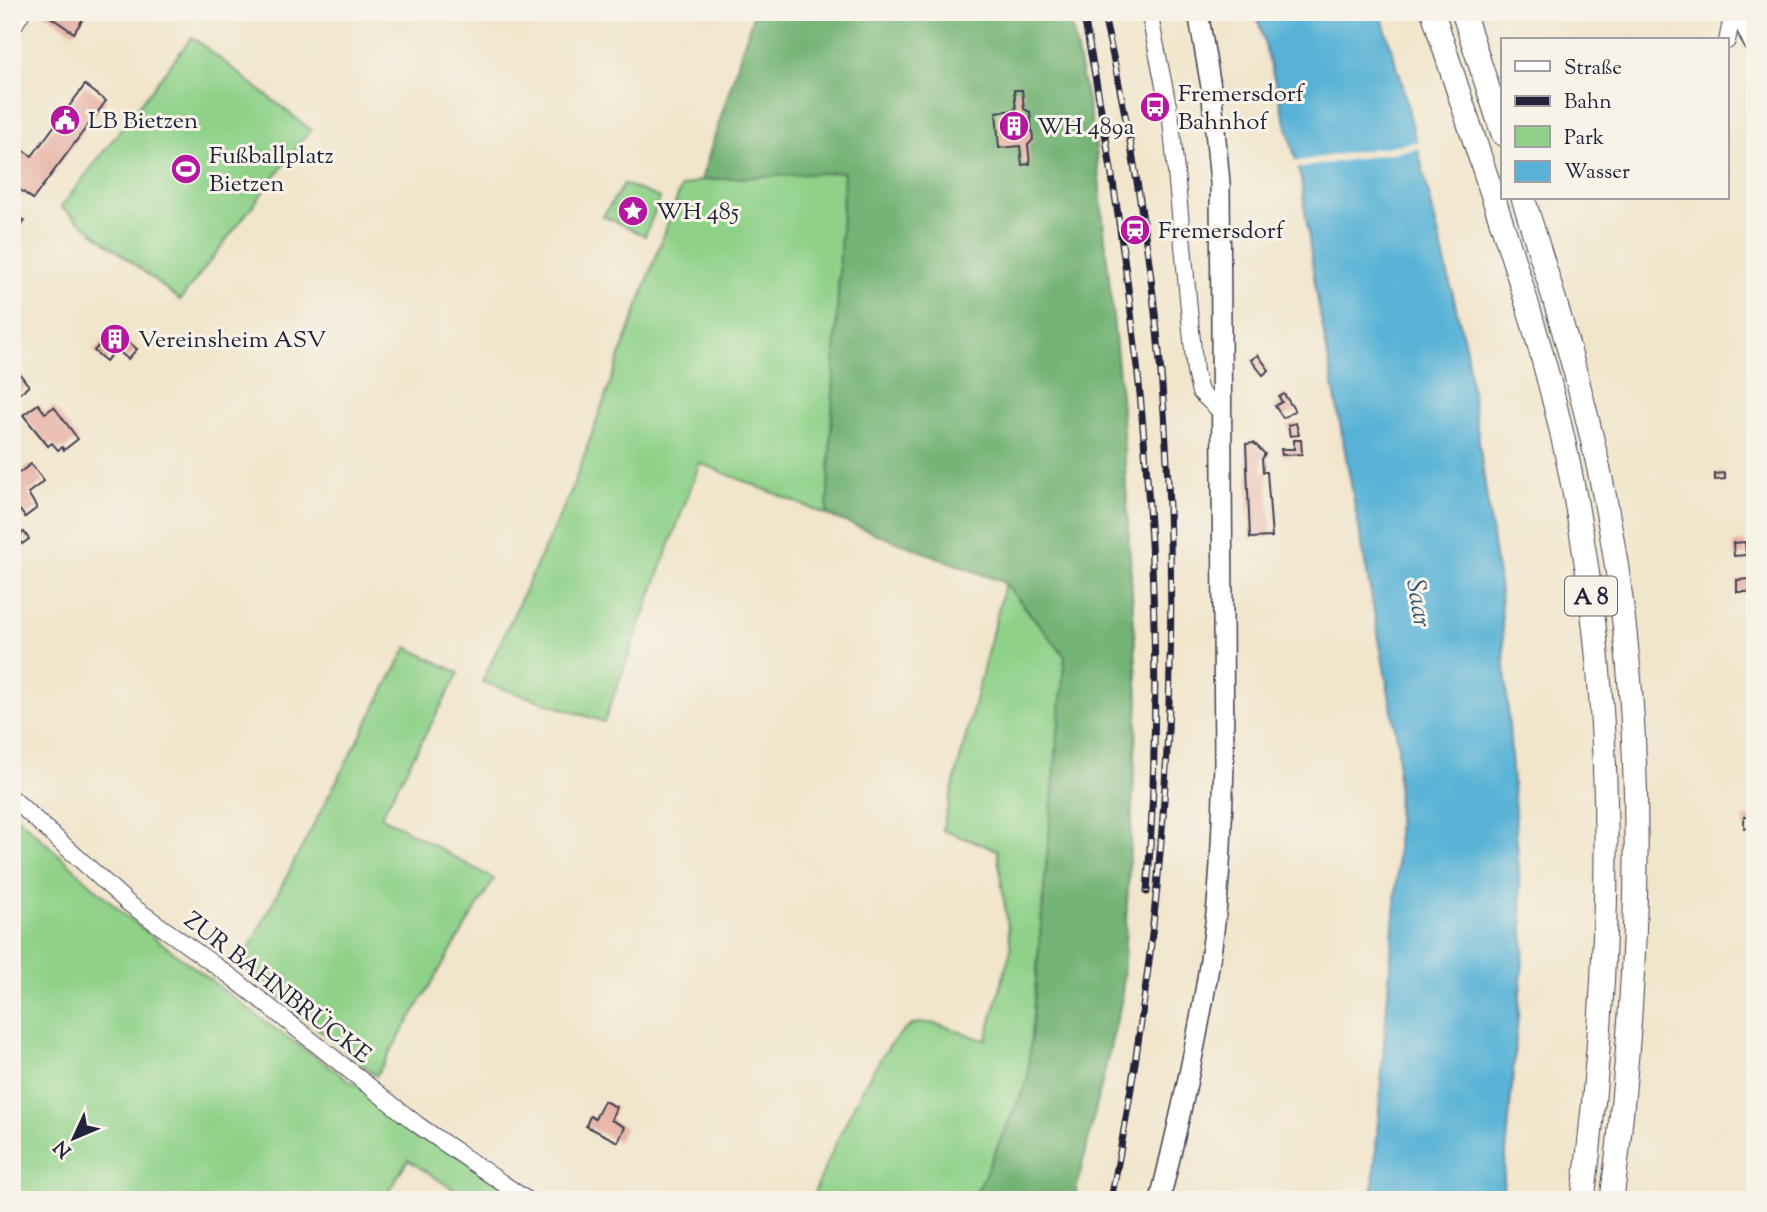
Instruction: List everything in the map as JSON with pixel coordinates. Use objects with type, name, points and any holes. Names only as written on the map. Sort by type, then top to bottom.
[{"type":"highway","name":"A 8","points":[[1433,12],[1535,331],[1576,501],[1592,599],[1602,688],[1607,848],[1599,1044],[1583,1200]]},
{"type":"highway","points":[[1463,12],[1501,128]]},
{"type":"highway","name":"A 8","points":[[1524,200],[1585,407],[1605,495],[1630,673],[1636,836],[1634,946],[1628,1046],[1612,1200]]},
{"type":"main road","points":[[1160,1200],[1193,1060],[1213,936],[1221,855],[1225,695],[1220,183],[1211,87],[1198,12]]},
{"type":"main road","points":[[1740,12],[1755,46]]},
{"type":"street","points":[[12,29],[22,12]]},
{"type":"street","points":[[1149,12],[1171,120],[1195,372],[1200,392],[1222,413]]},
{"type":"street","points":[[1728,38],[1733,12]]},
{"type":"street","name":"ZUR BAHNBRÜCKE","points":[[12,798],[128,903],[233,978],[418,1125],[527,1200]]},
{"type":"green space","points":[[754,12],[1069,12],[1095,140],[1121,396],[1138,700],[1122,998],[1074,1200],[973,1200],[1027,1082],[1065,656],[1005,583],[827,515],[844,172],[701,180]]},
{"type":"green space","name":"Fußballplatz Bietzen","points":[[192,37],[311,130],[180,300],[61,207]]},
{"type":"green space","points":[[844,171],[827,515],[700,463],[604,722],[482,682],[572,489],[681,187],[701,180]]},
{"type":"green space","points":[[624,184],[660,198],[645,236],[603,216]]},
{"type":"green space","points":[[1005,583],[1065,656],[1027,1082],[973,1200],[811,1200],[842,1130],[872,1072],[903,1031],[918,1023],[927,1023],[986,1040],[1011,949],[997,850],[942,830]]},
{"type":"green space","points":[[407,647],[459,673],[381,816],[494,879],[376,1076],[240,965]]},
{"type":"green space","points":[[12,812],[126,916],[271,1026],[505,1188],[498,1200],[470,1200],[408,1160],[383,1200],[12,1200]]},
{"type":"water","name":"Saar","points":[[1256,12],[1380,12],[1401,79],[1466,349],[1500,592],[1524,947],[1502,1200],[1372,1200],[1397,875],[1398,744],[1315,285],[1301,179]]},
{"type":"pier","points":[[1420,141],[1421,148],[1295,169],[1293,162]]},
{"type":"building","points":[[43,12],[83,12],[86,14],[74,33]]},
{"type":"building","points":[[85,85],[106,101],[33,199],[12,184],[18,174],[12,171],[12,144],[32,156]]},
{"type":"building","name":"WH 489a","points":[[1014,90],[1022,90],[1024,109],[1030,112],[1033,140],[1028,145],[1030,164],[1022,165],[1020,146],[999,148],[996,112],[1016,110]]},
{"type":"building","points":[[12,212],[25,221],[12,237]]},
{"type":"building","points":[[12,238],[20,244],[12,254]]},
{"type":"building","name":"Vereinsheim ASV","points":[[113,329],[137,349],[128,359],[116,349],[106,361],[94,351]]},
{"type":"building","points":[[1258,355],[1269,370],[1263,375],[1251,360]]},
{"type":"building","points":[[12,364],[29,386],[12,399]]},
{"type":"building","points":[[1284,394],[1295,411],[1283,418],[1275,406],[1282,402],[1279,397]]},
{"type":"building","points":[[38,404],[45,413],[54,407],[78,439],[64,450],[62,447],[58,450],[52,443],[48,446],[23,415]]},
{"type":"building","points":[[1296,423],[1299,435],[1290,436],[1288,425]]},
{"type":"building","points":[[1294,440],[1301,440],[1302,454],[1282,455],[1281,449],[1294,449]]},
{"type":"building","points":[[1254,443],[1265,454],[1262,459],[1263,472],[1267,472],[1272,537],[1250,538],[1246,444]]},
{"type":"building","points":[[31,464],[44,481],[28,493],[37,508],[25,517],[12,500],[12,473],[16,470],[19,473]]},
{"type":"building","points":[[1725,473],[1725,479],[1715,480],[1715,474]]},
{"type":"building","points":[[24,532],[29,539],[22,544],[17,537]]},
{"type":"building","points":[[1745,542],[1746,555],[1734,556],[1733,543]]},
{"type":"building","points":[[1750,579],[1750,592],[1737,592],[1737,580]]},
{"type":"building","points":[[1744,817],[1755,817],[1755,828],[1744,828]]},
{"type":"building","points":[[1750,854],[1755,854],[1755,866],[1750,866]]},
{"type":"building","points":[[604,1101],[616,1107],[611,1120],[625,1127],[618,1142],[586,1126],[590,1116],[595,1119]]},
{"type":"railway","points":[[1083,12],[1120,230],[1145,450],[1155,671],[1147,892]]},
{"type":"railway","points":[[1103,12],[1133,159],[1154,307],[1167,456],[1171,605],[1167,755],[1155,904],[1137,1053],[1111,1200]]},
{"type":"place","name":"Fremersdorf Bahnhof","points":[[1155,107]]},
{"type":"place","name":"LB Bietzen","points":[[65,120]]},
{"type":"place","name":"WH 489a","points":[[1014,126]]},
{"type":"place","name":"Fußballplatz Bietzen","points":[[186,169]]},
{"type":"place","name":"WH 485","points":[[633,211]]},
{"type":"place","name":"Fremersdorf","points":[[1135,230]]},
{"type":"place","name":"Vereinsheim ASV","points":[[115,339]]}]
